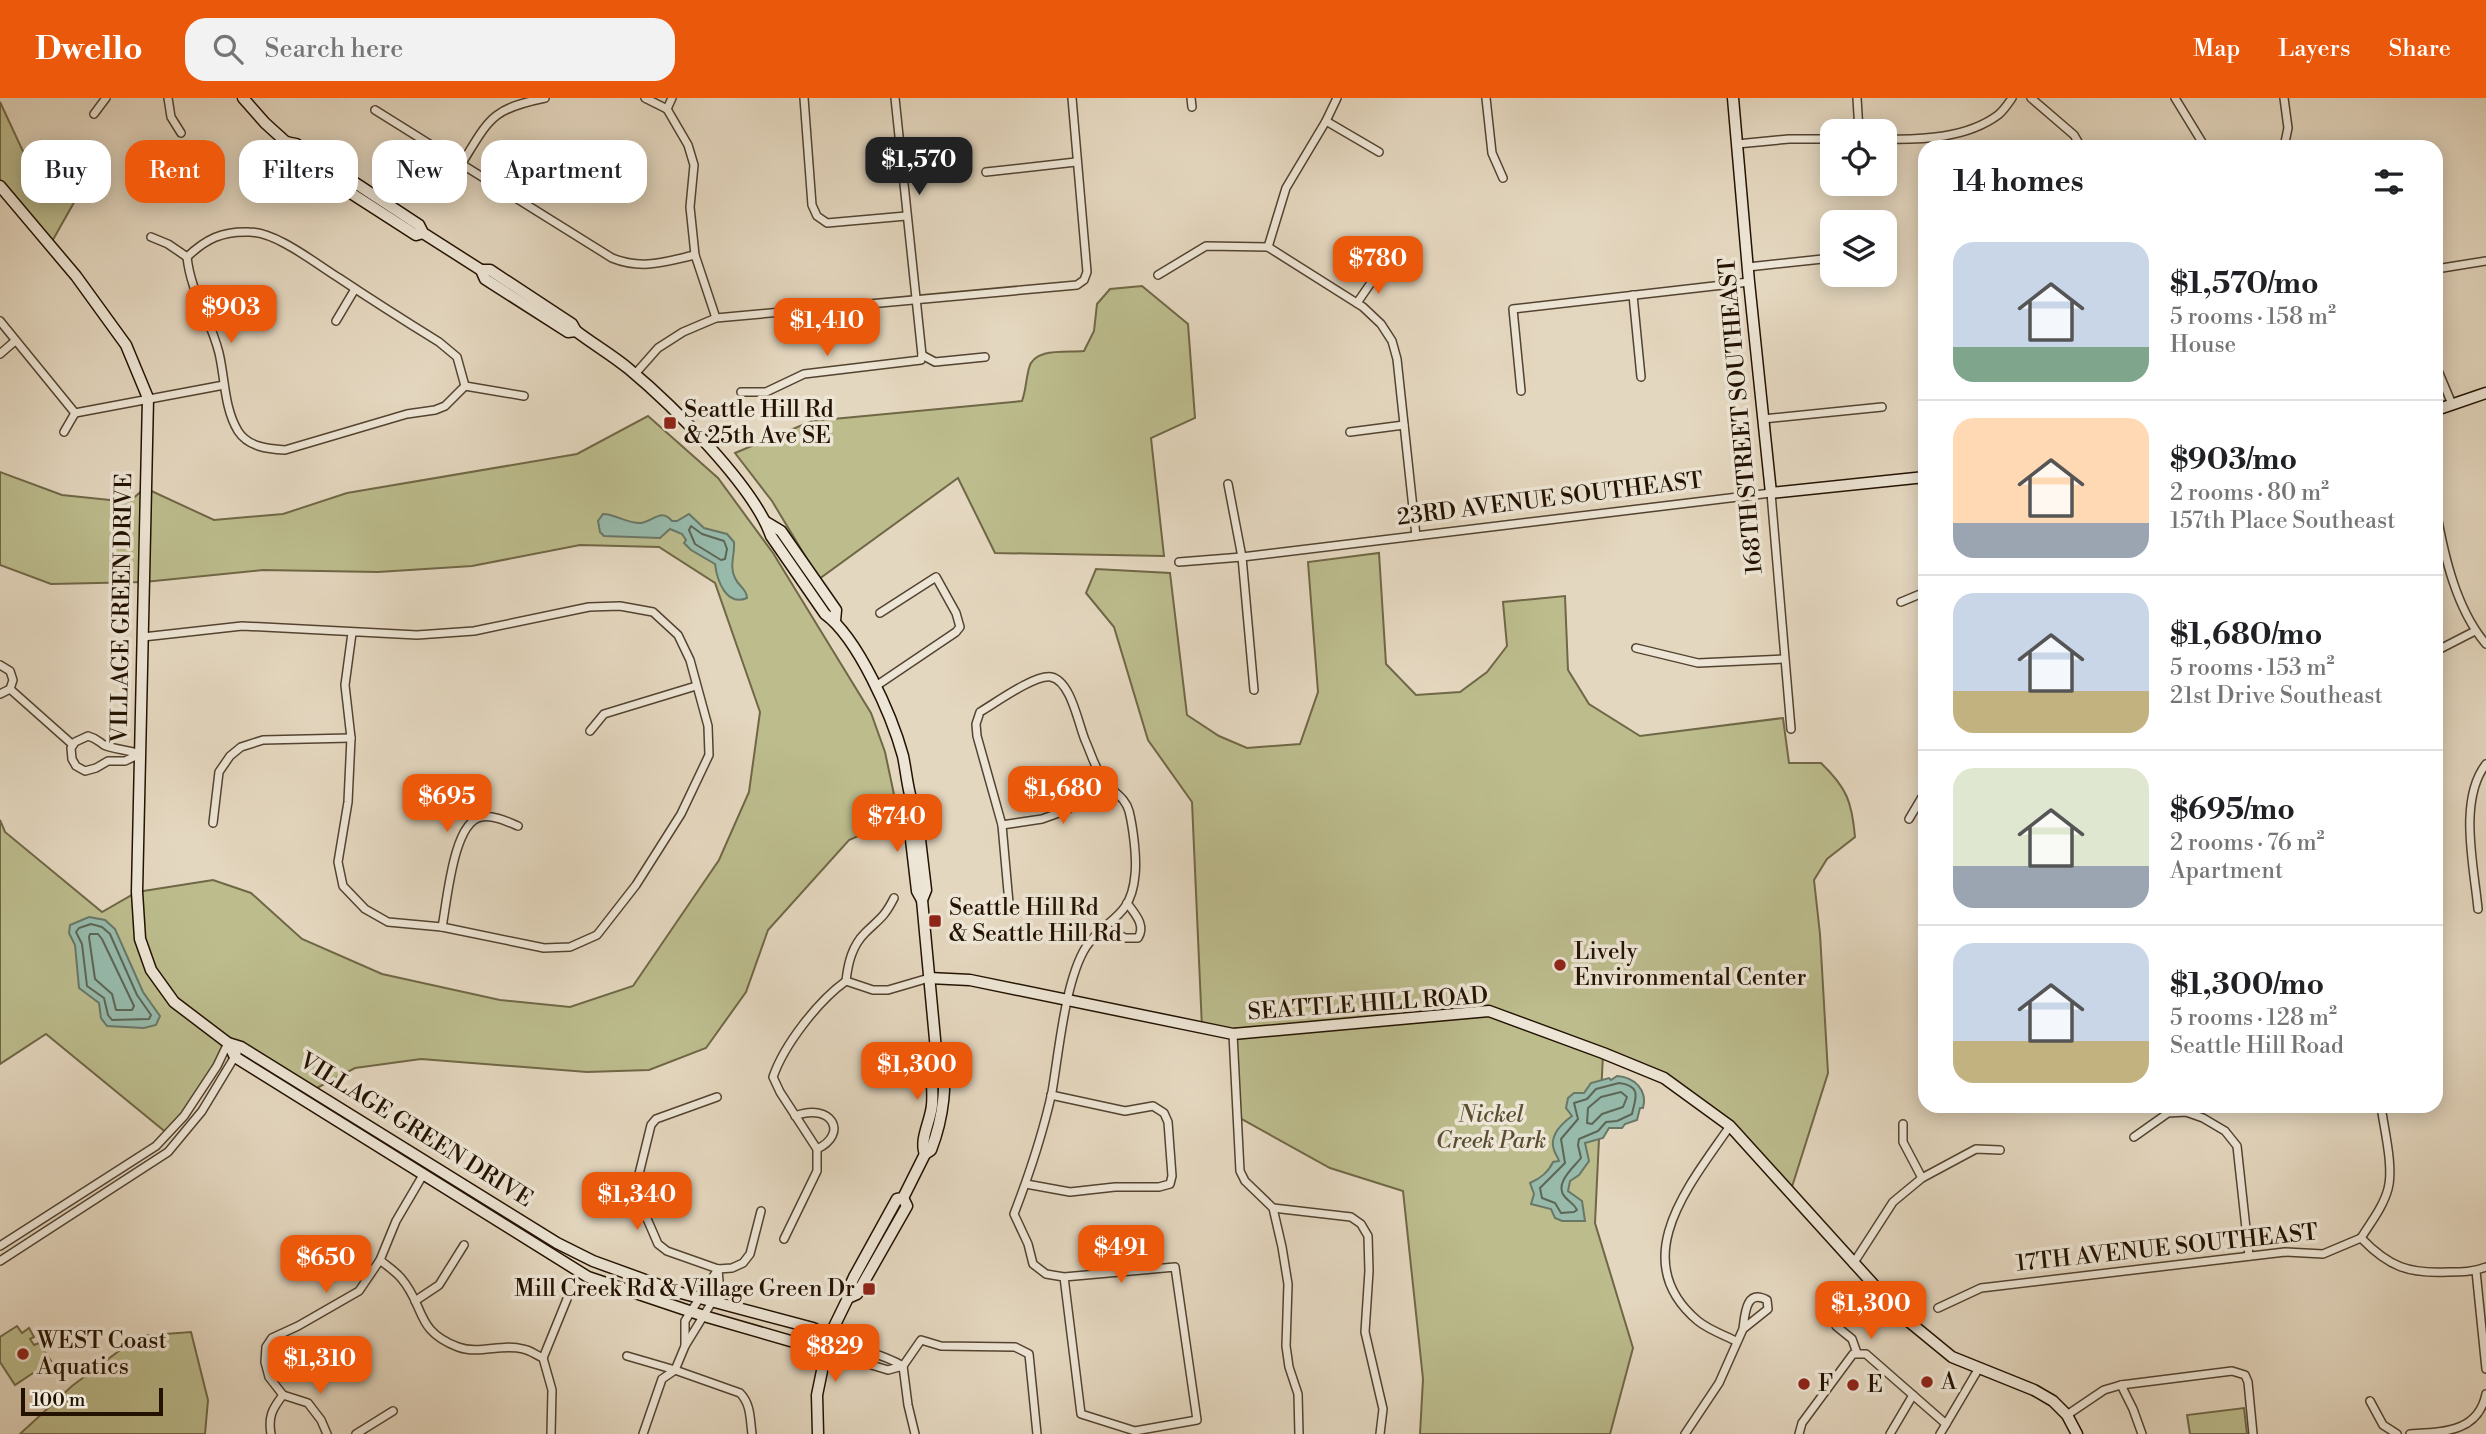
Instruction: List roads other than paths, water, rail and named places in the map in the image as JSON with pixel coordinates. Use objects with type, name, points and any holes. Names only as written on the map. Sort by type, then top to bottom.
[{"type":"street","points":[[94,114],[106,98]]},
{"type":"street","points":[[169,98],[171,117],[181,133]]},
{"type":"street","points":[[243,98],[286,142],[296,144],[419,225],[423,233],[481,271],[485,279],[568,332],[576,331],[635,374],[699,437],[749,495],[766,522],[771,536],[825,614],[835,621],[876,686],[902,753],[912,804],[908,814],[916,891],[922,901],[936,1050],[932,1060],[933,1093],[931,1116],[922,1147],[925,1154],[903,1198],[897,1199],[869,1248],[829,1337],[817,1395],[818,1434]]},
{"type":"street","points":[[467,155],[484,127],[497,113],[516,104],[545,98]]},
{"type":"street","points":[[645,98],[667,109],[688,145],[694,165],[690,207],[695,256],[716,318]]},
{"type":"street","points":[[667,109],[672,98]]},
{"type":"street","points":[[804,98],[812,205],[817,216],[827,223],[906,216]]},
{"type":"street","points":[[895,98],[921,357]]},
{"type":"street","points":[[635,374],[657,348],[683,332],[716,318],[1077,285],[1084,280],[1087,272],[1072,98]]},
{"type":"street","points":[[1191,98],[1192,107]]},
{"type":"street","points":[[1268,247],[1286,188],[1337,98]]},
{"type":"street","points":[[1486,98],[1492,153],[1503,178]]},
{"type":"street","name":"168TH STREET SOUTHEAST","points":[[1733,98],[1791,729]]},
{"type":"street","points":[[1857,98],[1858,119]]},
{"type":"street","points":[[1897,138],[1959,132],[1999,114],[2012,98]]},
{"type":"street","points":[[2031,98],[2077,140]]},
{"type":"street","points":[[2175,98],[2201,140]]},
{"type":"street","points":[[2284,98],[2288,128],[2285,140]]},
{"type":"street","points":[[375,110],[424,140]]},
{"type":"street","points":[[1326,121],[1379,152]]},
{"type":"street","points":[[1737,144],[1820,139]]},
{"type":"street","points":[[986,172],[1076,162]]},
{"type":"street","points":[[467,166],[612,258],[626,264],[644,266],[695,256]]},
{"type":"street","name":"VILLAGE GREEN DRIVE","points":[[0,186],[76,276],[126,345],[148,398],[137,892],[140,939],[151,970],[174,1002],[238,1052],[423,1175],[588,1277],[704,1316],[825,1352]]},
{"type":"street","points":[[187,257],[205,240],[232,233],[265,234],[439,342],[457,357],[466,386]]},
{"type":"street","points":[[151,237],[168,244],[187,257],[194,292],[210,320],[230,412],[238,432],[250,443],[267,449],[285,450],[407,414],[435,410],[445,406],[466,386]]},
{"type":"street","points":[[1158,275],[1206,246],[1268,247],[1357,303],[1381,324],[1392,341],[1397,359],[1416,536]]},
{"type":"street","points":[[1748,267],[1820,259]]},
{"type":"street","points":[[2443,268],[2486,261]]},
{"type":"street","points":[[1357,303],[1377,274]]},
{"type":"street","points":[[1521,391],[1513,309],[1749,282]]},
{"type":"street","points":[[336,321],[355,289]]},
{"type":"street","points":[[1633,295],[1641,377]]},
{"type":"street","points":[[0,321],[75,412]]},
{"type":"street","points":[[0,354],[15,341]]},
{"type":"street","points":[[741,392],[765,392],[804,374],[921,357],[934,362],[985,357]]},
{"type":"street","points":[[2443,383],[2452,404]]},
{"type":"street","points":[[75,412],[224,385]]},
{"type":"street","points":[[466,386],[524,396]]},
{"type":"street","points":[[2443,407],[2486,393]]},
{"type":"street","points":[[1763,419],[1882,407]]},
{"type":"street","points":[[64,432],[75,412]]},
{"type":"street","points":[[1350,432],[1404,425]]},
{"type":"street","name":"23RD AVENUE SOUTHEAST","points":[[1179,562],[1918,478]]},
{"type":"street","points":[[1228,484],[1242,556],[1254,690]]},
{"type":"street","points":[[2443,540],[2453,582],[2475,631],[2486,644]]},
{"type":"street","points":[[876,686],[960,627],[956,612],[936,577],[880,613]]},
{"type":"street","points":[[1901,602],[1918,595]]},
{"type":"street","points":[[143,637],[242,626],[417,635],[474,631],[589,607],[620,606],[653,612],[678,635],[690,660],[708,726],[709,755],[681,814],[636,885],[597,935],[570,947],[544,948],[442,927],[388,922],[365,909],[344,886],[338,862],[348,802],[351,738],[345,685],[352,633]]},
{"type":"street","points":[[2443,647],[2475,631]]},
{"type":"street","points":[[1636,648],[1698,663],[1784,659]]},
{"type":"street","points":[[0,665],[7,668],[12,675],[10,689]]},
{"type":"street","points":[[1009,903],[1002,825],[976,724],[980,712],[1038,678],[1050,676],[1068,691],[1084,737],[1105,783],[1119,794],[1129,809],[1136,873],[1132,894],[1121,914],[1086,947],[1068,1001],[1051,1095],[1026,1184],[1014,1214],[1034,1264],[1045,1274],[1064,1277],[1175,1266],[1197,1420],[1135,1431],[1081,1414],[1064,1277]]},
{"type":"street","points":[[590,731],[604,714],[696,686]]},
{"type":"street","points":[[10,689],[73,745]]},
{"type":"street","points":[[0,694],[10,689]]},
{"type":"street","points":[[88,736],[107,747],[125,748],[140,754],[125,761],[108,761],[93,770],[85,771],[73,763],[71,752],[73,745],[81,737],[88,736]]},
{"type":"street","points":[[213,823],[219,772],[230,756],[241,747],[263,740],[351,738]]},
{"type":"street","points":[[2478,909],[2469,820],[2477,776],[2486,764]]},
{"type":"street","points":[[1002,825],[1042,819],[1067,810],[1105,783]]},
{"type":"street","points":[[1909,819],[1918,804]]},
{"type":"street","points":[[442,927],[458,845],[465,827],[479,817],[498,818],[518,826]]},
{"type":"street","points":[[784,1239],[817,1171],[817,1149],[773,1077],[779,1060],[832,991],[846,981],[848,962],[855,947],[865,933],[887,914],[894,898]]},
{"type":"street","points":[[1105,929],[1125,938],[1138,938],[1142,930],[1140,923],[1127,904]]},
{"type":"street","points":[[846,981],[873,990],[888,990],[929,978]]},
{"type":"street","name":"SEATTLE HILL ROAD","points":[[929,978],[970,980],[1233,1034],[1489,1011],[1603,1053],[1664,1079],[1730,1126],[1902,1316],[1952,1357],[2034,1390],[2053,1401],[2067,1415],[2077,1434]]},
{"type":"street","points":[[1233,1034],[1240,1171],[1245,1181],[1273,1208],[1288,1284],[1286,1346],[1298,1394],[1299,1434]]},
{"type":"street","points":[[0,1246],[156,1146],[184,1116],[228,1044]]},
{"type":"street","points":[[0,1261],[168,1152],[202,1111],[238,1052]]},
{"type":"street","name":"VILLAGE GREEN DRIVE","points":[[238,1052],[556,1243],[593,1261],[712,1302],[813,1328],[829,1337]]},
{"type":"street","points":[[1026,1184],[1070,1192],[1115,1187],[1158,1188],[1170,1184],[1172,1176],[1168,1122],[1164,1113],[1153,1106],[1125,1111],[1051,1095]]},
{"type":"street","points":[[717,1097],[656,1119],[651,1125],[637,1182],[638,1198],[658,1244],[676,1256],[718,1269],[732,1268],[743,1263],[750,1254],[761,1211]]},
{"type":"street","points":[[795,1116],[817,1111],[823,1112],[829,1118],[833,1133],[825,1145],[817,1149]]},
{"type":"street","points":[[2134,1138],[2168,1113]]},
{"type":"street","points":[[2189,1113],[2225,1131],[2237,1146],[2249,1256]]},
{"type":"street","points":[[2382,1113],[2389,1186],[2383,1203],[2361,1238],[2378,1256],[2405,1270],[2426,1273],[2476,1271],[2486,1267]]},
{"type":"street","points":[[1903,1124],[1903,1142],[1922,1178]]},
{"type":"street","points":[[1730,1126],[1679,1201],[1670,1225],[1665,1254],[1666,1274],[1673,1293],[1686,1310],[1701,1323],[1736,1341]]},
{"type":"street","points":[[1853,1264],[1894,1202],[1922,1178],[1976,1149],[2000,1150]]},
{"type":"street","points":[[327,1434],[321,1420],[308,1403],[283,1395],[270,1377],[265,1362],[266,1347],[272,1338],[359,1291],[380,1260],[396,1221],[423,1175]]},
{"type":"street","points":[[1273,1208],[1350,1217],[1361,1224],[1368,1236],[1366,1332],[1383,1409],[1380,1434]]},
{"type":"street","name":"17TH AVENUE SOUTHEAST","points":[[1938,1308],[1980,1288],[2285,1252],[2323,1254],[2361,1238]]},
{"type":"street","points":[[415,1301],[439,1285],[464,1245]]},
{"type":"street","points":[[380,1260],[402,1279],[427,1328],[461,1349],[516,1348],[543,1358]]},
{"type":"street","points":[[685,1346],[685,1321],[718,1269]]},
{"type":"street","points":[[643,1434],[662,1379],[675,1370],[685,1346],[712,1302],[719,1281],[718,1269]]},
{"type":"street","points":[[2476,1271],[2486,1369]]},
{"type":"street","points":[[1685,1434],[1719,1382],[1743,1329],[1748,1302],[1753,1297],[1760,1296],[1767,1300],[1768,1309],[1743,1329]]},
{"type":"street","points":[[551,1434],[552,1390],[543,1358],[567,1299]]},
{"type":"street","points":[[1836,1326],[1852,1339],[1857,1353]]},
{"type":"street","points":[[829,1337],[845,1345],[890,1358],[903,1366]]},
{"type":"street","points":[[825,1352],[888,1370],[903,1366],[921,1340],[942,1346],[1015,1347],[1029,1354],[1037,1434]]},
{"type":"street","points":[[1800,1434],[1802,1423],[1846,1360],[1857,1353],[1866,1354],[1946,1424]]},
{"type":"street","points":[[627,1356],[740,1393],[746,1399],[749,1409],[752,1434]]},
{"type":"street","points":[[903,1366],[915,1434]]},
{"type":"street","points":[[1940,1434],[1979,1368]]},
{"type":"street","points":[[2067,1415],[2104,1390],[2121,1385],[2232,1371],[2245,1375],[2248,1382],[2253,1434]]},
{"type":"street","points":[[2121,1385],[2142,1434]]},
{"type":"street","points":[[2410,1434],[2453,1431],[2466,1426],[2478,1415],[2486,1394]]},
{"type":"street","points":[[271,1434],[269,1419],[283,1395]]},
{"type":"street","points":[[1890,1434],[1913,1395]]},
{"type":"street","points":[[2370,1401],[2382,1425],[2397,1434]]},
{"type":"street","points":[[356,1434],[393,1411]]},
{"type":"water","points":[[603,514],[641,523],[661,515],[677,521],[689,514],[704,528],[727,534],[734,542],[733,574],[746,592],[747,598],[733,599],[728,595],[720,584],[715,564],[691,550],[684,543],[686,540],[682,534],[670,529],[660,538],[604,536],[600,532],[598,521]]},
{"type":"water","points":[[89,917],[105,920],[115,929],[143,992],[160,1016],[156,1025],[144,1028],[107,1026],[101,1018],[99,1003],[79,988],[75,945],[69,933],[70,925]]},
{"type":"water","points":[[1617,1076],[1629,1079],[1638,1086],[1643,1096],[1643,1108],[1640,1108],[1637,1120],[1625,1124],[1622,1128],[1609,1128],[1603,1138],[1585,1143],[1589,1161],[1579,1175],[1570,1181],[1568,1191],[1582,1201],[1585,1221],[1562,1221],[1555,1218],[1551,1209],[1531,1204],[1534,1194],[1530,1183],[1544,1174],[1553,1162],[1559,1161],[1553,1140],[1560,1127],[1572,1116],[1566,1108],[1568,1098],[1574,1093],[1584,1093],[1591,1083],[1609,1078],[1611,1080]]},
{"type":"place","name":"Seattle Hill Rd & 25th Ave SE","points":[[670,423]]},
{"type":"place","name":"Seattle Hill Rd & Seattle Hill Rd","points":[[935,921]]},
{"type":"place","name":"Lively Environmental Center","points":[[1560,965]]},
{"type":"place","name":"Mill Creek Rd & Village Green Dr","points":[[869,1289]]},
{"type":"place","name":"WEST Coast Aquatics","points":[[23,1354]]},
{"type":"place","name":"A","points":[[1927,1382]]},
{"type":"place","name":"F","points":[[1804,1384]]},
{"type":"place","name":"E","points":[[1853,1385]]},
{"type":"park label","name":"Nickel Creek Park","points":[[1491,1128]]}]
